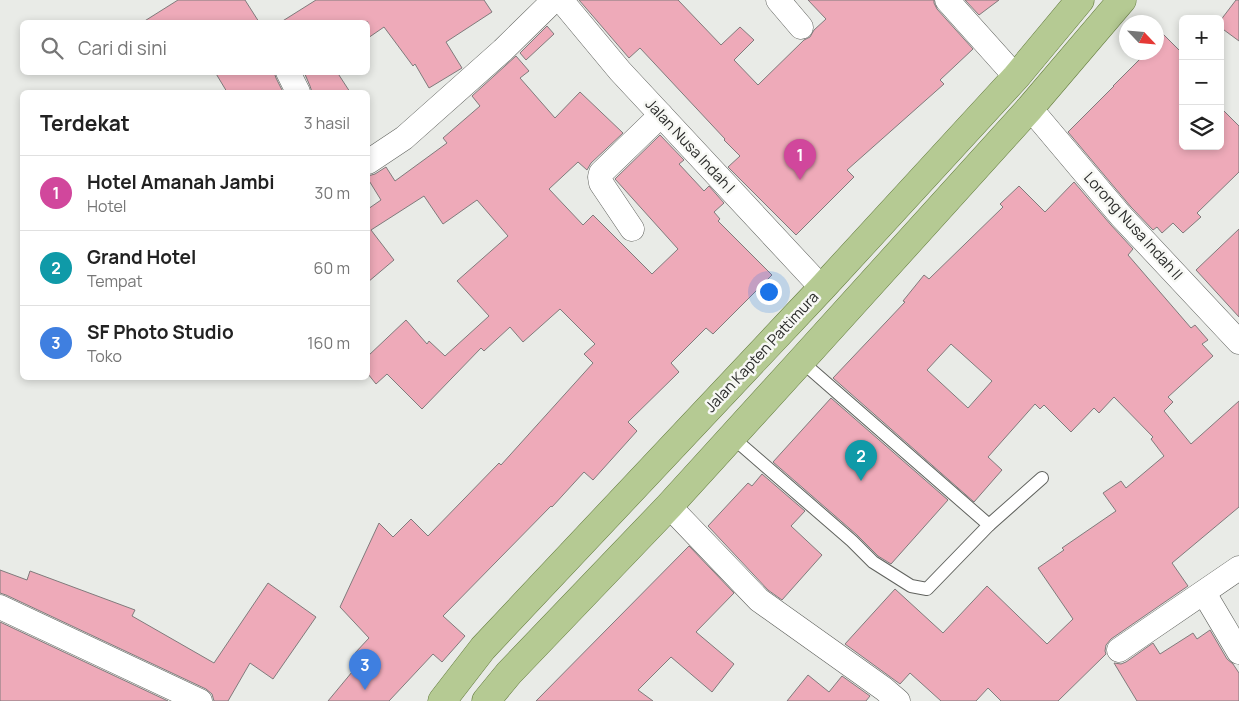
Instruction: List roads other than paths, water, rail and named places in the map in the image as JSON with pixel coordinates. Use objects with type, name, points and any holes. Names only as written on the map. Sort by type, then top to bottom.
[{"type":"main road","name":"Jalan Kapten Pattimura","points":[[442,701],[483,648],[822,288],[1016,77],[1080,0]]},
{"type":"main road","points":[[486,701],[509,673],[669,506],[802,361],[1030,108],[1122,0]]},
{"type":"main road","points":[[483,648],[509,673]]},
{"type":"street","points":[[370,161],[404,138],[503,50],[554,0]]},
{"type":"street","name":"Jalan Nusa Indah I","points":[[561,0],[620,71],[822,288]]},
{"type":"street","points":[[778,0],[802,27]]},
{"type":"street","points":[[947,0],[1016,77]]},
{"type":"street","points":[[290,75],[297,90]]},
{"type":"street","name":"Lorong Nusa Indah II","points":[[1030,108],[1121,216],[1239,342]]},
{"type":"street","points":[[632,229],[601,184],[601,173],[661,115]]},
{"type":"street","points":[[669,506],[759,600],[898,701]]},
{"type":"street","points":[[1119,650],[1239,568]]},
{"type":"street","points":[[1204,593],[1239,652]]},
{"type":"street","points":[[0,607],[200,701]]},
{"type":"lane","points":[[802,361],[990,525]]},
{"type":"lane","points":[[732,437],[852,541],[873,562],[912,586],[927,589],[990,525],[1042,478]]},
{"type":"place","name":"Hotel Amanah Jambi","points":[[800,180]]},
{"type":"place","name":"Grand Hotel","points":[[861,481]]},
{"type":"place","name":"SF Photo Studio","points":[[365,690]]}]
